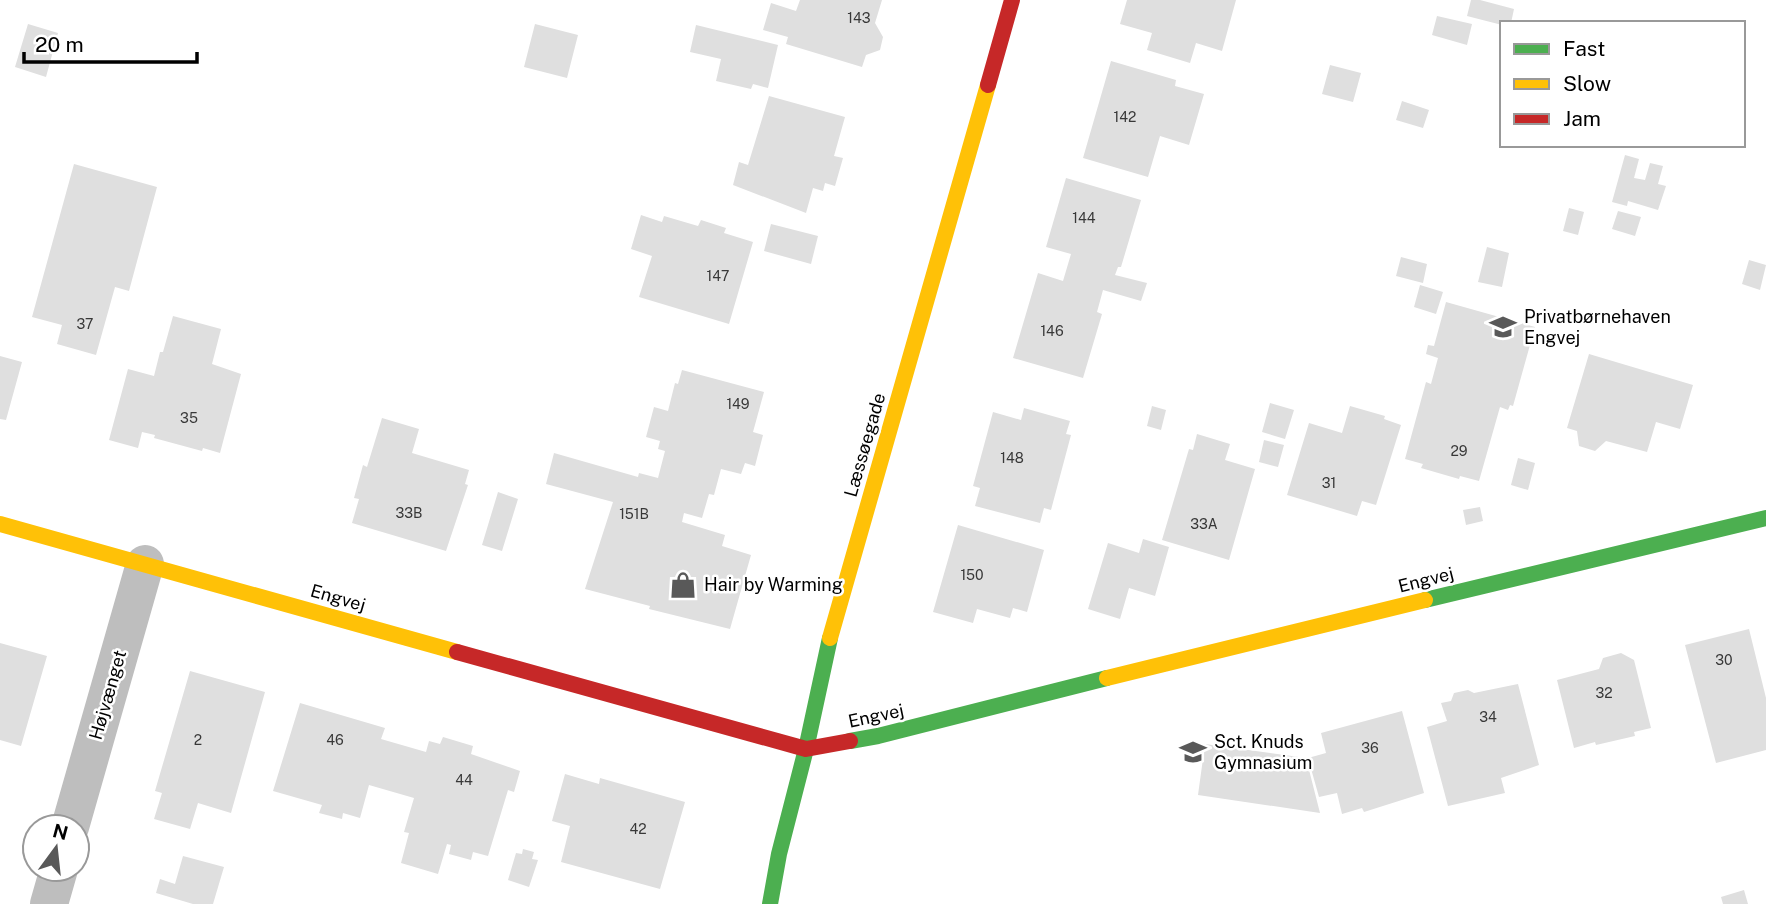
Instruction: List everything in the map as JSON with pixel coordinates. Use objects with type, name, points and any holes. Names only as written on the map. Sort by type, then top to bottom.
[{"type":"street","name":"Læssøegade","points":[[770,904],[779,854],[806,749],[833,625],[1012,0]]},
{"type":"street","name":"Engvej","points":[[0,524],[806,749],[878,736],[1766,518]]},
{"type":"street","name":"Højvænget","points":[[75,813],[145,564]]},
{"type":"street","points":[[49,904],[55,883]]},
{"type":"building","points":[[800,0],[882,0],[875,23],[883,37],[880,50],[866,55],[862,67],[786,44],[788,37],[763,30],[771,3],[796,11]]},
{"type":"building","points":[[1127,0],[1236,0],[1222,51],[1196,43],[1190,63],[1147,50],[1152,33],[1120,24]]},
{"type":"building","points":[[1471,0],[1514,9],[1511,21],[1500,21],[1500,24],[1467,16]]},
{"type":"building","points":[[1437,16],[1472,24],[1467,45],[1432,35]]},
{"type":"building","points":[[28,24],[58,33],[46,77],[15,67]]},
{"type":"building","points":[[535,24],[578,35],[567,78],[524,67]]},
{"type":"building","points":[[696,25],[778,45],[768,88],[753,84],[751,89],[716,81],[721,59],[690,52]]},
{"type":"building","points":[[1111,61],[1176,80],[1175,86],[1204,94],[1189,145],[1160,136],[1148,177],[1083,158]]},
{"type":"building","points":[[1330,65],[1361,73],[1353,102],[1322,94]]},
{"type":"building","points":[[769,96],[845,117],[834,156],[843,158],[835,186],[825,183],[823,191],[813,188],[806,213],[733,185],[739,162],[748,165]]},
{"type":"building","points":[[1402,101],[1429,110],[1423,128],[1396,120]]},
{"type":"building","points":[[1625,155],[1639,159],[1634,178],[1645,180],[1650,163],[1663,166],[1658,184],[1666,186],[1658,210],[1628,201],[1627,206],[1612,202]]},
{"type":"building","points":[[74,164],[157,187],[129,291],[115,287],[96,355],[57,344],[62,325],[32,317]]},
{"type":"building","points":[[1066,178],[1141,200],[1121,267],[1118,267],[1115,275],[1147,283],[1141,301],[1103,290],[1097,312],[1102,314],[1083,378],[1013,358],[1038,273],[1063,281],[1071,254],[1046,247]]},
{"type":"building","points":[[1569,208],[1584,212],[1578,235],[1563,231]]},
{"type":"building","points":[[1618,211],[1641,217],[1635,236],[1612,229]]},
{"type":"building","points":[[641,215],[662,222],[664,216],[698,226],[701,220],[726,228],[724,233],[753,242],[729,324],[639,297],[652,256],[631,249]]},
{"type":"building","points":[[771,224],[818,236],[811,264],[764,251]]},
{"type":"building","points":[[1487,247],[1509,253],[1502,287],[1478,282]]},
{"type":"building","points":[[1401,257],[1427,264],[1423,283],[1396,276]]},
{"type":"building","points":[[1749,260],[1766,265],[1760,290],[1742,284]]},
{"type":"building","points":[[1420,285],[1443,292],[1436,314],[1414,307]]},
{"type":"building","points":[[1446,302],[1535,327],[1513,406],[1510,405],[1508,410],[1500,407],[1479,481],[1460,476],[1459,479],[1421,468],[1423,464],[1405,459],[1426,382],[1431,384],[1438,358],[1426,354],[1428,345],[1434,346]]},
{"type":"building","points":[[173,316],[221,329],[212,364],[241,374],[220,453],[203,448],[202,451],[142,432],[138,448],[109,440],[128,369],[154,376]]},
{"type":"building","points":[[1589,354],[1693,385],[1680,429],[1656,422],[1647,452],[1606,441],[1595,451],[1579,446],[1577,431],[1567,428]]},
{"type":"building","points":[[0,356],[22,362],[6,420],[0,419]]},
{"type":"building","points":[[682,370],[764,392],[753,432],[763,435],[755,466],[745,463],[741,474],[721,469],[714,495],[709,494],[702,518],[684,513],[682,522],[725,535],[722,546],[751,555],[730,629],[649,609],[650,606],[585,589],[613,502],[546,484],[554,453],[638,477],[639,473],[658,478],[665,451],[658,449],[660,441],[646,437],[654,407],[668,411],[675,383],[678,384]]},
{"type":"building","points":[[1270,403],[1294,410],[1285,439],[1262,432]]},
{"type":"building","points":[[1152,406],[1166,410],[1161,430],[1147,426]]},
{"type":"building","points":[[1350,406],[1385,416],[1384,419],[1401,425],[1376,505],[1362,501],[1357,516],[1287,495],[1309,423],[1342,433]]},
{"type":"building","points":[[1024,408],[1070,421],[1066,434],[1071,435],[1051,510],[1044,508],[1040,523],[975,506],[980,488],[973,486],[993,412],[1021,420]]},
{"type":"building","points":[[382,418],[419,429],[412,453],[469,470],[465,484],[468,485],[446,551],[352,523],[359,499],[354,498],[363,465],[367,467]]},
{"type":"building","points":[[1197,434],[1230,444],[1225,460],[1255,469],[1229,560],[1162,540],[1189,449],[1193,450]]},
{"type":"building","points":[[1264,440],[1284,445],[1278,467],[1259,462]]},
{"type":"building","points":[[1518,458],[1535,463],[1528,490],[1511,485]]},
{"type":"building","points":[[498,492],[518,499],[502,551],[482,545]]},
{"type":"building","points":[[1480,507],[1483,521],[1466,525],[1463,510]]},
{"type":"building","points":[[958,525],[1044,550],[1027,612],[1013,608],[1010,618],[977,609],[973,623],[933,612]]},
{"type":"building","points":[[1143,539],[1169,547],[1155,596],[1129,588],[1120,619],[1088,609],[1108,543],[1139,553]]},
{"type":"building","points":[[1749,629],[1766,698],[1766,750],[1716,763],[1685,645]]},
{"type":"building","points":[[0,643],[47,656],[21,746],[0,740]]},
{"type":"building","points":[[1621,653],[1634,660],[1651,728],[1634,732],[1635,736],[1574,748],[1557,680],[1599,669],[1603,658]]},
{"type":"building","points":[[190,671],[265,692],[231,813],[198,803],[190,829],[154,819],[162,793],[155,791]]},
{"type":"building","points":[[1518,684],[1539,765],[1501,778],[1505,793],[1448,806],[1427,727],[1447,721],[1441,703],[1451,701],[1454,693],[1468,690],[1474,693]]},
{"type":"building","points":[[300,703],[385,728],[381,739],[426,752],[429,741],[440,744],[443,737],[473,746],[471,754],[520,771],[514,792],[508,790],[488,856],[473,852],[471,860],[449,854],[451,845],[447,844],[438,874],[401,863],[409,833],[404,832],[414,798],[369,785],[360,818],[343,813],[342,819],[319,813],[322,805],[273,791]]},
{"type":"building","points":[[1402,711],[1424,793],[1364,812],[1362,808],[1342,814],[1337,793],[1319,797],[1308,758],[1326,753],[1321,733]]},
{"type":"building","points":[[1205,744],[1306,758],[1320,813],[1198,795]]},
{"type":"building","points":[[565,774],[599,784],[600,778],[685,802],[660,889],[561,862],[570,826],[552,821]]},
{"type":"building","points":[[523,849],[534,852],[532,859],[538,860],[529,887],[508,880],[516,853],[522,854]]},
{"type":"building","points":[[183,856],[224,867],[213,904],[193,904],[156,893],[160,879],[175,884]]},
{"type":"building","points":[[1744,890],[1748,904],[1723,904],[1721,897]]},
{"type":"traffic: fast","points":[[1425,600],[1766,518]]},
{"type":"traffic: fast","points":[[770,904],[779,854],[806,749],[830,638]]},
{"type":"traffic: fast","points":[[850,741],[1107,678]]},
{"type":"traffic: slow","points":[[830,638],[988,85]]},
{"type":"traffic: slow","points":[[0,524],[457,652]]},
{"type":"traffic: slow","points":[[1107,678],[1425,600]]},
{"type":"traffic: jam","points":[[988,85],[1012,0]]},
{"type":"traffic: jam","points":[[457,652],[806,749],[850,741]]},
{"type":"place","name":"Privatbørnehaven Engvej","points":[[1503,327]]},
{"type":"place","name":"Hair by Warming","points":[[683,585]]},
{"type":"place","name":"Sct. Knuds Gymnasium","points":[[1193,752]]}]
